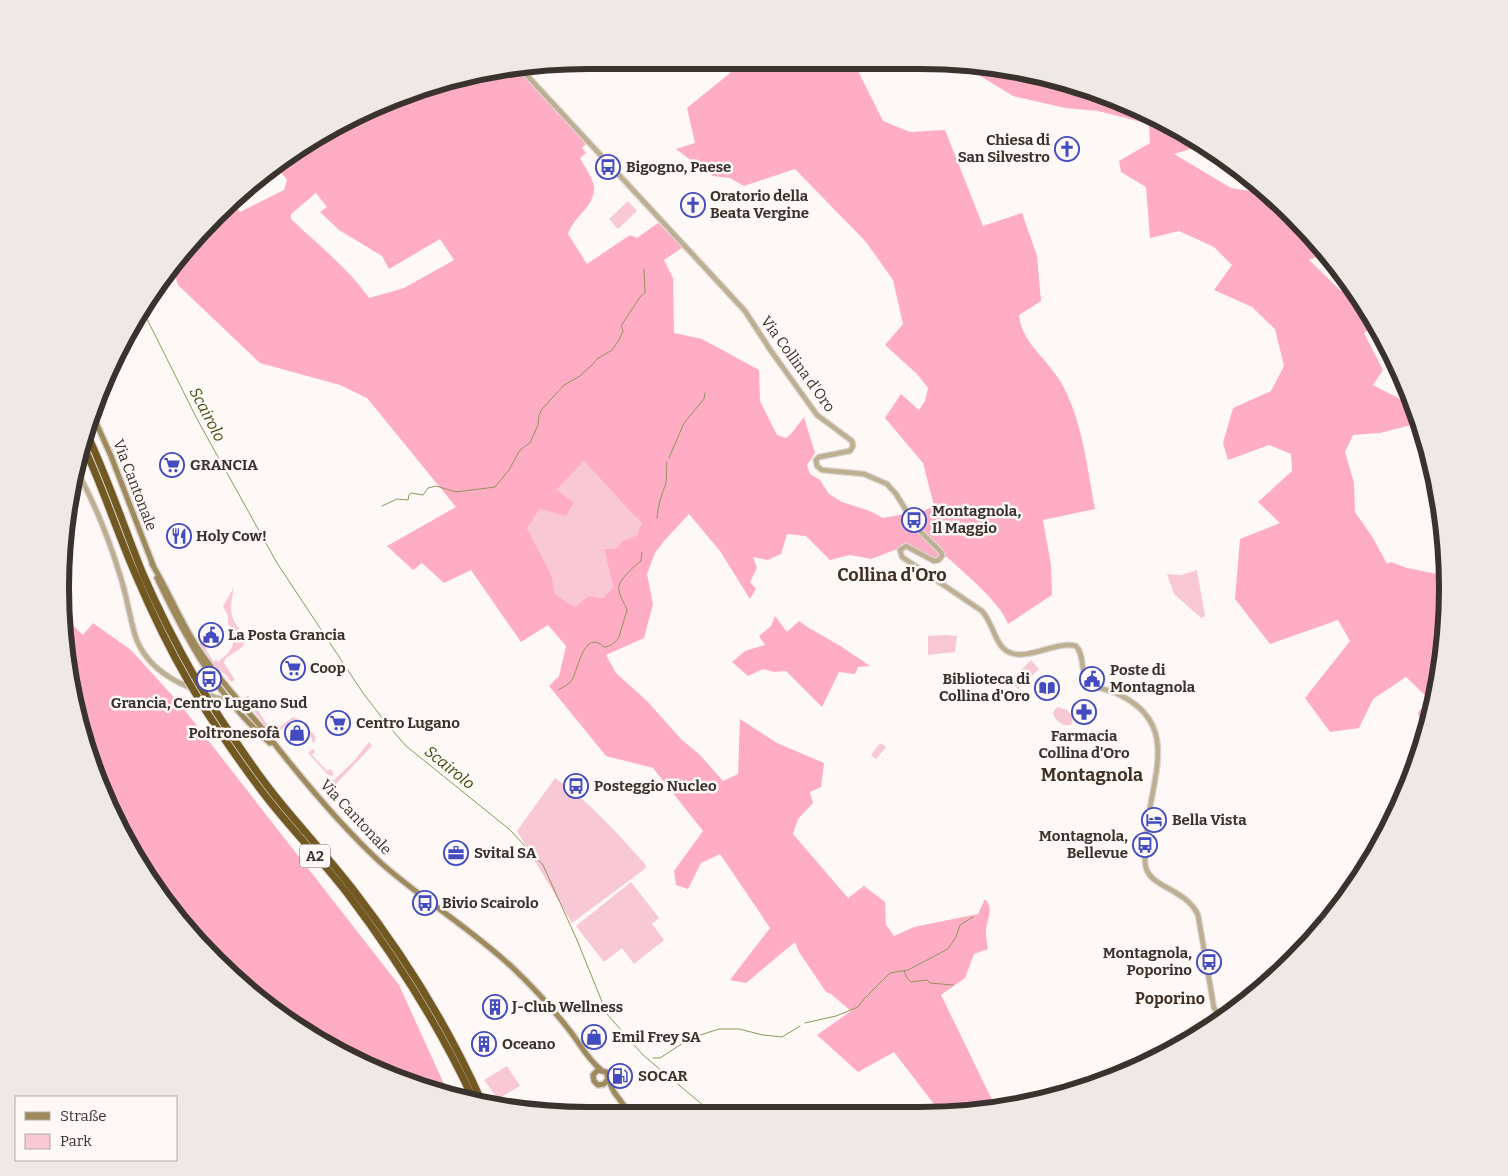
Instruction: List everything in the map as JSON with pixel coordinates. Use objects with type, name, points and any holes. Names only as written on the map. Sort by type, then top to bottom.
[{"type":"highway","name":"A2","points":[[90,441],[144,575],[172,636],[197,681],[209,709],[232,749],[271,803],[345,891],[375,931],[422,1002],[470,1093]]},
{"type":"highway","name":"A2","points":[[86,453],[137,578],[165,639],[188,681],[277,798],[351,886],[382,927],[410,968],[462,1058],[479,1095]]},
{"type":"highway","points":[[462,1058],[475,1077],[484,1096]]},
{"type":"highway","points":[[457,1065],[466,1093]]},
{"type":"main road","name":"Via Cantonale","points":[[96,422],[111,456],[157,578],[181,629],[197,656],[261,735],[276,748],[358,840],[381,863],[485,943],[514,969],[562,1021],[589,1057]]},
{"type":"main road","points":[[589,1057],[600,1069],[606,1072],[614,1092],[624,1107]]},
{"type":"main road","points":[[589,1057],[596,1084],[602,1085],[614,1092]]},
{"type":"main road","points":[[594,1073],[600,1069]]},
{"type":"main road","points":[[602,1085],[608,1079]]},
{"type":"street","name":"Via Collina d'Oro","points":[[524,73],[745,311],[817,415],[852,441],[853,446],[850,451],[819,458],[816,463],[817,466],[822,470],[869,475],[887,484],[896,494],[918,528],[941,552],[942,556],[939,560],[934,561],[906,546],[900,550],[902,557],[982,611],[988,618],[998,641],[1005,650],[1018,654],[1062,645],[1076,646],[1080,650],[1084,676],[1088,684],[1120,695],[1147,714],[1154,728],[1158,756],[1148,813],[1146,868],[1154,880],[1178,893],[1195,907],[1214,1008],[1218,1013]]},
{"type":"street","points":[[81,479],[96,510],[120,574],[135,635],[147,658],[159,670],[174,680],[221,699],[231,697]]},
{"type":"street","points":[[212,696],[227,692]]},
{"type":"green space","points":[[628,201],[637,211],[618,229],[609,219]]},
{"type":"green space","points":[[584,461],[632,514],[643,521],[637,535],[622,541],[617,548],[604,549],[613,587],[603,598],[588,596],[575,607],[555,594],[552,576],[527,528],[540,509]]},
{"type":"green space","points":[[1197,570],[1205,616],[1201,618],[1174,594],[1167,574],[1181,575]]},
{"type":"green space","points":[[234,587],[231,611],[234,622],[243,634],[245,641],[240,648],[225,659],[224,663],[235,680],[231,682],[226,675],[217,669],[199,644],[201,642],[207,646],[206,650],[214,662],[216,659],[218,662],[230,650],[233,644],[233,635],[223,606]]},
{"type":"green space","points":[[928,636],[957,636],[955,652],[928,655]]},
{"type":"green space","points":[[1031,660],[1039,669],[1018,689],[1010,681]]},
{"type":"green space","points":[[248,695],[266,723],[281,726],[293,717],[302,721],[315,736],[315,742],[313,743],[311,736],[297,720],[292,720],[275,735],[270,732],[244,698]]},
{"type":"green space","points":[[1058,707],[1067,710],[1073,717],[1072,724],[1066,725],[1056,719],[1053,713]]},
{"type":"green space","points":[[369,742],[372,746],[334,786],[328,780],[334,780],[353,762]]},
{"type":"green space","points":[[880,743],[886,747],[876,759],[871,755]]},
{"type":"green space","points":[[313,749],[315,752],[312,755],[327,771],[330,769],[333,772],[333,776],[328,775],[308,753]]},
{"type":"green space","points":[[555,778],[603,818],[645,864],[646,868],[572,923],[517,831]]},
{"type":"green space","points":[[631,882],[659,918],[652,924],[664,940],[634,964],[622,948],[604,962],[576,926]]},
{"type":"green space","points":[[507,1066],[520,1086],[498,1099],[484,1080]]},
{"type":"shaded area","points":[[727,69],[857,69],[883,121],[910,132],[945,130],[983,226],[1022,213],[1037,256],[1041,301],[1019,315],[1021,325],[1025,335],[1058,377],[1070,400],[1084,446],[1095,509],[1043,520],[1051,565],[1052,595],[1008,624],[990,598],[947,557],[942,556],[937,561],[903,547],[871,559],[850,555],[830,560],[806,536],[787,534],[781,554],[768,560],[753,557],[757,568],[750,582],[756,589],[750,599],[720,551],[689,514],[655,553],[647,574],[653,604],[644,638],[606,655],[616,673],[647,701],[681,739],[700,755],[723,781],[738,774],[740,719],[777,743],[824,763],[821,787],[810,792],[813,803],[798,819],[793,834],[848,898],[864,886],[885,902],[886,925],[894,936],[914,927],[978,914],[985,899],[990,911],[986,927],[988,949],[974,954],[965,978],[941,995],[993,1102],[936,1107],[894,1052],[858,1072],[817,1035],[851,1011],[826,992],[799,952],[795,942],[746,983],[730,980],[770,928],[720,854],[701,863],[688,889],[676,885],[674,871],[703,831],[653,768],[606,756],[549,686],[559,676],[566,646],[548,625],[521,642],[471,570],[444,583],[422,563],[413,570],[387,546],[456,507],[367,398],[340,385],[260,363],[178,285],[175,274],[198,246],[236,207],[240,212],[284,190],[287,180],[280,171],[328,138],[389,108],[421,96],[454,86],[523,73],[586,144],[582,148],[586,153],[580,158],[592,180],[593,194],[588,206],[568,234],[587,264],[630,235],[637,238],[658,223],[683,247],[664,260],[673,278],[674,333],[702,339],[759,370],[760,401],[777,435],[786,438],[804,417],[815,453],[807,465],[810,474],[820,480],[829,494],[842,502],[870,511],[883,518],[910,513],[911,517],[934,506],[923,463],[885,418],[901,394],[919,410],[925,401],[928,388],[917,374],[885,345],[903,324],[893,280],[866,242],[795,169],[744,186],[730,178],[712,176],[707,166],[696,164],[676,149],[695,143],[687,108],[730,73]],"holes":[[[316,193],[327,207],[320,212],[339,230],[382,256],[389,269],[440,239],[454,260],[404,288],[369,298],[342,266],[291,219],[291,214]],[[584,461],[632,514],[642,522],[637,535],[622,541],[617,548],[604,549],[613,587],[603,598],[588,596],[575,607],[555,594],[552,576],[527,528],[540,509],[566,516],[574,503],[557,490]]]},
{"type":"shaded area","points":[[973,72],[1054,86],[1087,96],[1150,122],[1180,138],[1195,148],[1174,154],[1231,188],[1255,192],[1287,221],[1319,256],[1309,260],[1341,291],[1344,289],[1352,300],[1370,328],[1364,333],[1383,370],[1373,385],[1404,401],[1413,425],[1380,433],[1353,435],[1345,452],[1354,483],[1355,512],[1373,538],[1387,564],[1391,562],[1407,568],[1439,574],[1438,622],[1435,656],[1427,697],[1406,677],[1373,699],[1359,728],[1330,732],[1305,698],[1350,641],[1338,620],[1270,644],[1235,599],[1240,539],[1280,523],[1258,502],[1292,471],[1291,454],[1269,445],[1228,460],[1223,443],[1233,408],[1271,391],[1284,366],[1275,329],[1252,307],[1214,290],[1232,265],[1214,247],[1179,231],[1150,238],[1146,187],[1121,172],[1119,161],[1150,143],[1149,124],[1098,111],[1065,108],[1013,96]]},
{"type":"shaded area","points":[[775,616],[787,632],[799,621],[870,666],[858,667],[855,674],[839,672],[822,707],[786,671],[774,672],[763,669],[748,676],[732,662],[745,651],[765,645],[759,636],[771,626]]},
{"type":"shaded area","points":[[70,623],[83,635],[93,623],[131,650],[179,703],[399,985],[445,1087],[389,1068],[358,1054],[300,1020],[272,1000],[221,955],[176,904],[138,848],[108,787],[86,722],[73,656]]},
{"type":"shaded area","points":[[1426,704],[1421,726],[1418,712]]},
{"type":"shaded area","points":[[1404,776],[1400,786],[1398,783]]},
{"type":"waterway","points":[[382,506],[397,499],[408,500],[411,493],[423,495],[428,488],[436,486],[456,492],[495,487],[509,470],[520,450],[530,443],[538,425],[542,409],[564,385],[580,376],[597,359],[612,350],[619,340],[623,331],[621,326],[640,297],[645,293],[644,269]]},
{"type":"waterway","name":"Scairolo","points":[[146,316],[197,419],[277,563],[363,693],[406,746],[509,829],[543,865],[577,940],[607,1014],[643,1055],[705,1107]]},
{"type":"waterway","points":[[669,458],[684,423],[704,399],[705,393]]},
{"type":"waterway","points":[[657,518],[666,483],[667,462]]},
{"type":"waterway","points":[[558,690],[568,685],[572,680],[587,646],[591,643],[597,643],[604,647],[608,646],[619,637],[627,610],[620,595],[619,586],[625,576],[641,561],[642,552]]},
{"type":"waterway","points":[[805,1023],[836,1016],[858,1007],[890,973],[908,970],[948,949],[956,937],[960,925],[973,917]]},
{"type":"waterway","points":[[904,971],[911,982],[927,980],[930,983],[953,985]]},
{"type":"waterway","points":[[691,1038],[719,1029],[739,1029],[763,1035],[782,1037],[800,1026]]},
{"type":"waterway","points":[[653,1058],[660,1058],[686,1041]]},
{"type":"place","name":"Chiesa di San Silvestro","points":[[1067,149]]},
{"type":"place","name":"Bigogno, Paese","points":[[608,167]]},
{"type":"place","name":"Oratorio della Beata Vergine","points":[[693,205]]},
{"type":"place","name":"GRANCIA","points":[[172,465]]},
{"type":"place","name":"Montagnola, Il Maggio","points":[[914,520]]},
{"type":"place","name":"Holy Cow!","points":[[179,536]]},
{"type":"place","name":"La Posta Grancia","points":[[211,635]]},
{"type":"place","name":"Coop","points":[[293,668]]},
{"type":"place","name":"Grancia, Centro Lugano Sud","points":[[209,679]]},
{"type":"place","name":"Poste di Montagnola","points":[[1092,679]]},
{"type":"place","name":"Biblioteca di Collina d'Oro","points":[[1047,688]]},
{"type":"place","name":"Farmacia Collina d'Oro","points":[[1084,712]]},
{"type":"place","name":"Centro Lugano","points":[[338,723]]},
{"type":"place","name":"Poltronesofà","points":[[297,733]]},
{"type":"place","name":"Posteggio Nucleo","points":[[576,786]]},
{"type":"place","name":"Bella Vista","points":[[1154,820]]},
{"type":"place","name":"Montagnola, Bellevue","points":[[1145,845]]},
{"type":"place","name":"Svital SA","points":[[456,853]]},
{"type":"place","name":"Bivio Scairolo","points":[[425,903]]},
{"type":"place","name":"Montagnola, Poporino","points":[[1209,962]]},
{"type":"place","name":"J-Club Wellness","points":[[495,1007]]},
{"type":"place","name":"Emil Frey SA","points":[[594,1037]]},
{"type":"place","name":"Oceano","points":[[484,1044]]},
{"type":"place","name":"SOCAR","points":[[620,1076]]},
{"type":"district","name":"Collina d'Oro","points":[[892,575]]},
{"type":"district","name":"Montagnola","points":[[1092,775]]},
{"type":"district","name":"Poporino","points":[[1170,998]]}]
